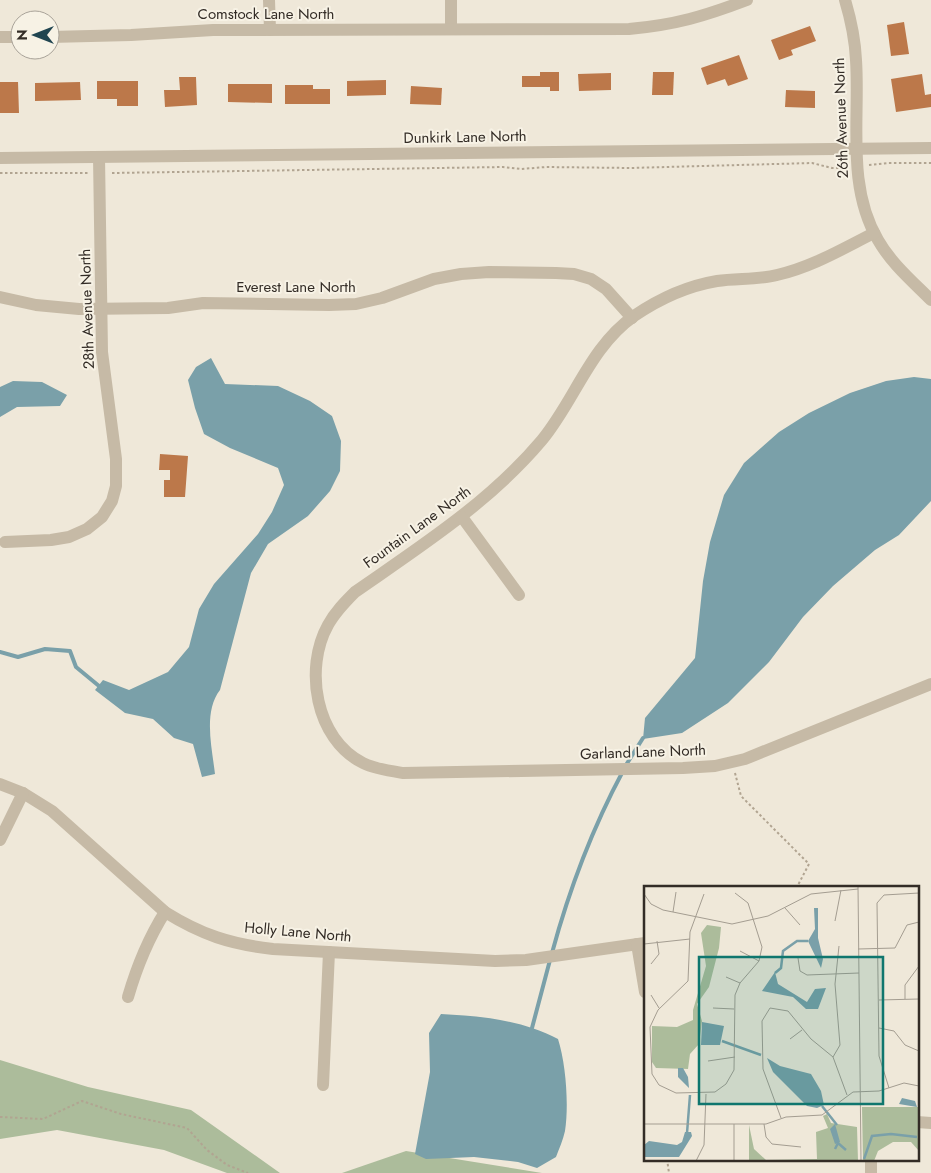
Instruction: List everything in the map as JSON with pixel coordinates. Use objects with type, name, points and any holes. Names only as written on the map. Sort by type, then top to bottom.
[{"type":"street","points":[[270,0],[270,30]]},
{"type":"street","points":[[451,0],[452,29]]},
{"type":"street","name":"Comstock Lane North","points":[[60,37],[113,36],[213,30],[629,29],[658,27],[686,21],[747,0]]},
{"type":"street","name":"26th Avenue North","points":[[845,0],[853,28],[856,61],[860,195],[874,233],[891,260],[930,298]]},
{"type":"street","name":"Dunkirk Lane North","points":[[0,158],[931,148]]},
{"type":"street","name":"28th Avenue North","points":[[4,542],[50,540],[69,537],[87,529],[102,517],[112,501],[116,486],[116,459],[102,352],[99,157]]},
{"type":"street","name":"Fountain Lane North","points":[[345,751],[334,737],[325,720],[316,686],[320,644],[328,625],[340,607],[355,592],[462,517],[521,463],[543,440],[560,416],[591,362],[610,339],[632,318],[658,301],[686,288],[716,281],[774,276],[802,268],[874,233]]},
{"type":"street","name":"Everest Lane North","points":[[0,297],[57,308],[102,309],[168,308],[203,303],[356,304],[382,298],[434,279],[461,274],[518,272],[574,274],[591,279],[606,290],[632,318]]},
{"type":"street","points":[[462,517],[519,595]]},
{"type":"street","name":"Garland Lane North","points":[[345,751],[362,762],[382,770],[403,773],[714,766],[745,759],[931,684]]},
{"type":"street","name":"Holly Lane North","points":[[0,784],[23,793],[52,811],[165,912],[213,937],[242,945],[495,961],[526,960],[641,944]]},
{"type":"street","points":[[0,840],[23,793]]},
{"type":"street","points":[[128,997],[143,951],[165,912]]},
{"type":"street","points":[[641,944],[644,980]]},
{"type":"street","points":[[322,1085],[329,952]]},
{"type":"street","points":[[918,1122],[931,1123]]},
{"type":"street","points":[[871,1173],[872,1160]]},
{"type":"path","points":[[0,173],[503,167],[521,170],[546,167],[649,167],[812,163],[832,168],[888,163],[931,162]]},
{"type":"path","points":[[732,762],[741,796],[809,864],[798,886]]},
{"type":"path","points":[[0,1117],[43,1119],[82,1100],[121,1114],[187,1128],[207,1150],[227,1165],[248,1173]]},
{"type":"path","points":[[667,1160],[669,1173]]},
{"type":"green space","points":[[0,1060],[88,1087],[191,1110],[280,1173],[227,1173],[164,1150],[57,1130],[0,1139]]},
{"type":"green space","points":[[406,1151],[542,1173],[342,1173]]},
{"type":"water","points":[[211,358],[225,384],[278,386],[310,401],[332,416],[341,441],[340,471],[330,491],[308,516],[268,544],[251,573],[220,690],[215,699],[210,719],[215,774],[202,777],[193,744],[174,738],[153,719],[125,713],[95,690],[103,680],[129,690],[168,672],[189,647],[199,609],[214,584],[258,534],[272,512],[284,485],[278,468],[230,448],[204,434],[188,380],[196,367]]},
{"type":"water","points":[[914,377],[931,379],[931,501],[899,535],[875,550],[833,586],[803,617],[769,662],[728,703],[682,733],[643,739],[645,718],[695,658],[703,581],[710,542],[724,495],[744,463],[779,432],[809,413],[850,393],[886,381]]},
{"type":"water","points":[[13,381],[42,382],[67,395],[60,406],[17,407],[0,417],[0,387]]},
{"type":"water","points":[[441,1014],[471,1016],[516,1023],[558,1039],[565,1072],[567,1109],[565,1131],[556,1157],[537,1168],[518,1162],[474,1157],[426,1159],[415,1154],[430,1072],[429,1033]]},
{"type":"building","points":[[904,22],[909,54],[891,56],[887,25]]},
{"type":"building","points":[[810,26],[816,41],[791,50],[793,55],[779,60],[771,40]]},
{"type":"building","points":[[739,55],[748,79],[728,86],[725,79],[707,85],[701,68]]},
{"type":"building","points":[[540,72],[559,72],[559,91],[550,91],[550,87],[522,87],[522,76],[540,76]]},
{"type":"building","points":[[653,72],[674,72],[673,95],[652,95]]},
{"type":"building","points":[[611,73],[611,90],[579,91],[578,74]]},
{"type":"building","points":[[922,74],[925,95],[931,94],[931,107],[896,112],[891,79]]},
{"type":"building","points":[[179,77],[196,77],[197,105],[165,107],[164,90],[180,90]]},
{"type":"building","points":[[386,80],[386,95],[347,96],[347,81]]},
{"type":"building","points":[[97,81],[138,81],[138,106],[117,106],[117,99],[97,99]]},
{"type":"building","points":[[0,82],[18,82],[19,113],[0,113]]},
{"type":"building","points":[[80,82],[81,100],[35,101],[35,83]]},
{"type":"building","points":[[228,84],[272,84],[272,103],[228,102]]},
{"type":"building","points":[[285,85],[313,85],[313,89],[330,89],[330,104],[285,104]]},
{"type":"building","points":[[411,86],[442,88],[441,105],[410,104]]},
{"type":"building","points":[[786,90],[815,91],[815,108],[785,107]]},
{"type":"building","points":[[160,454],[188,456],[185,497],[164,497],[164,480],[170,480],[170,470],[159,470]]},
{"type":"waterway","points":[[0,652],[18,657],[45,649],[70,651],[76,667],[99,686]]},
{"type":"waterway","points":[[626,765],[643,738]]},
{"type":"waterway","points":[[552,953],[582,860],[601,815],[623,771]]},
{"type":"waterway","points":[[532,1028],[550,960]]}]
